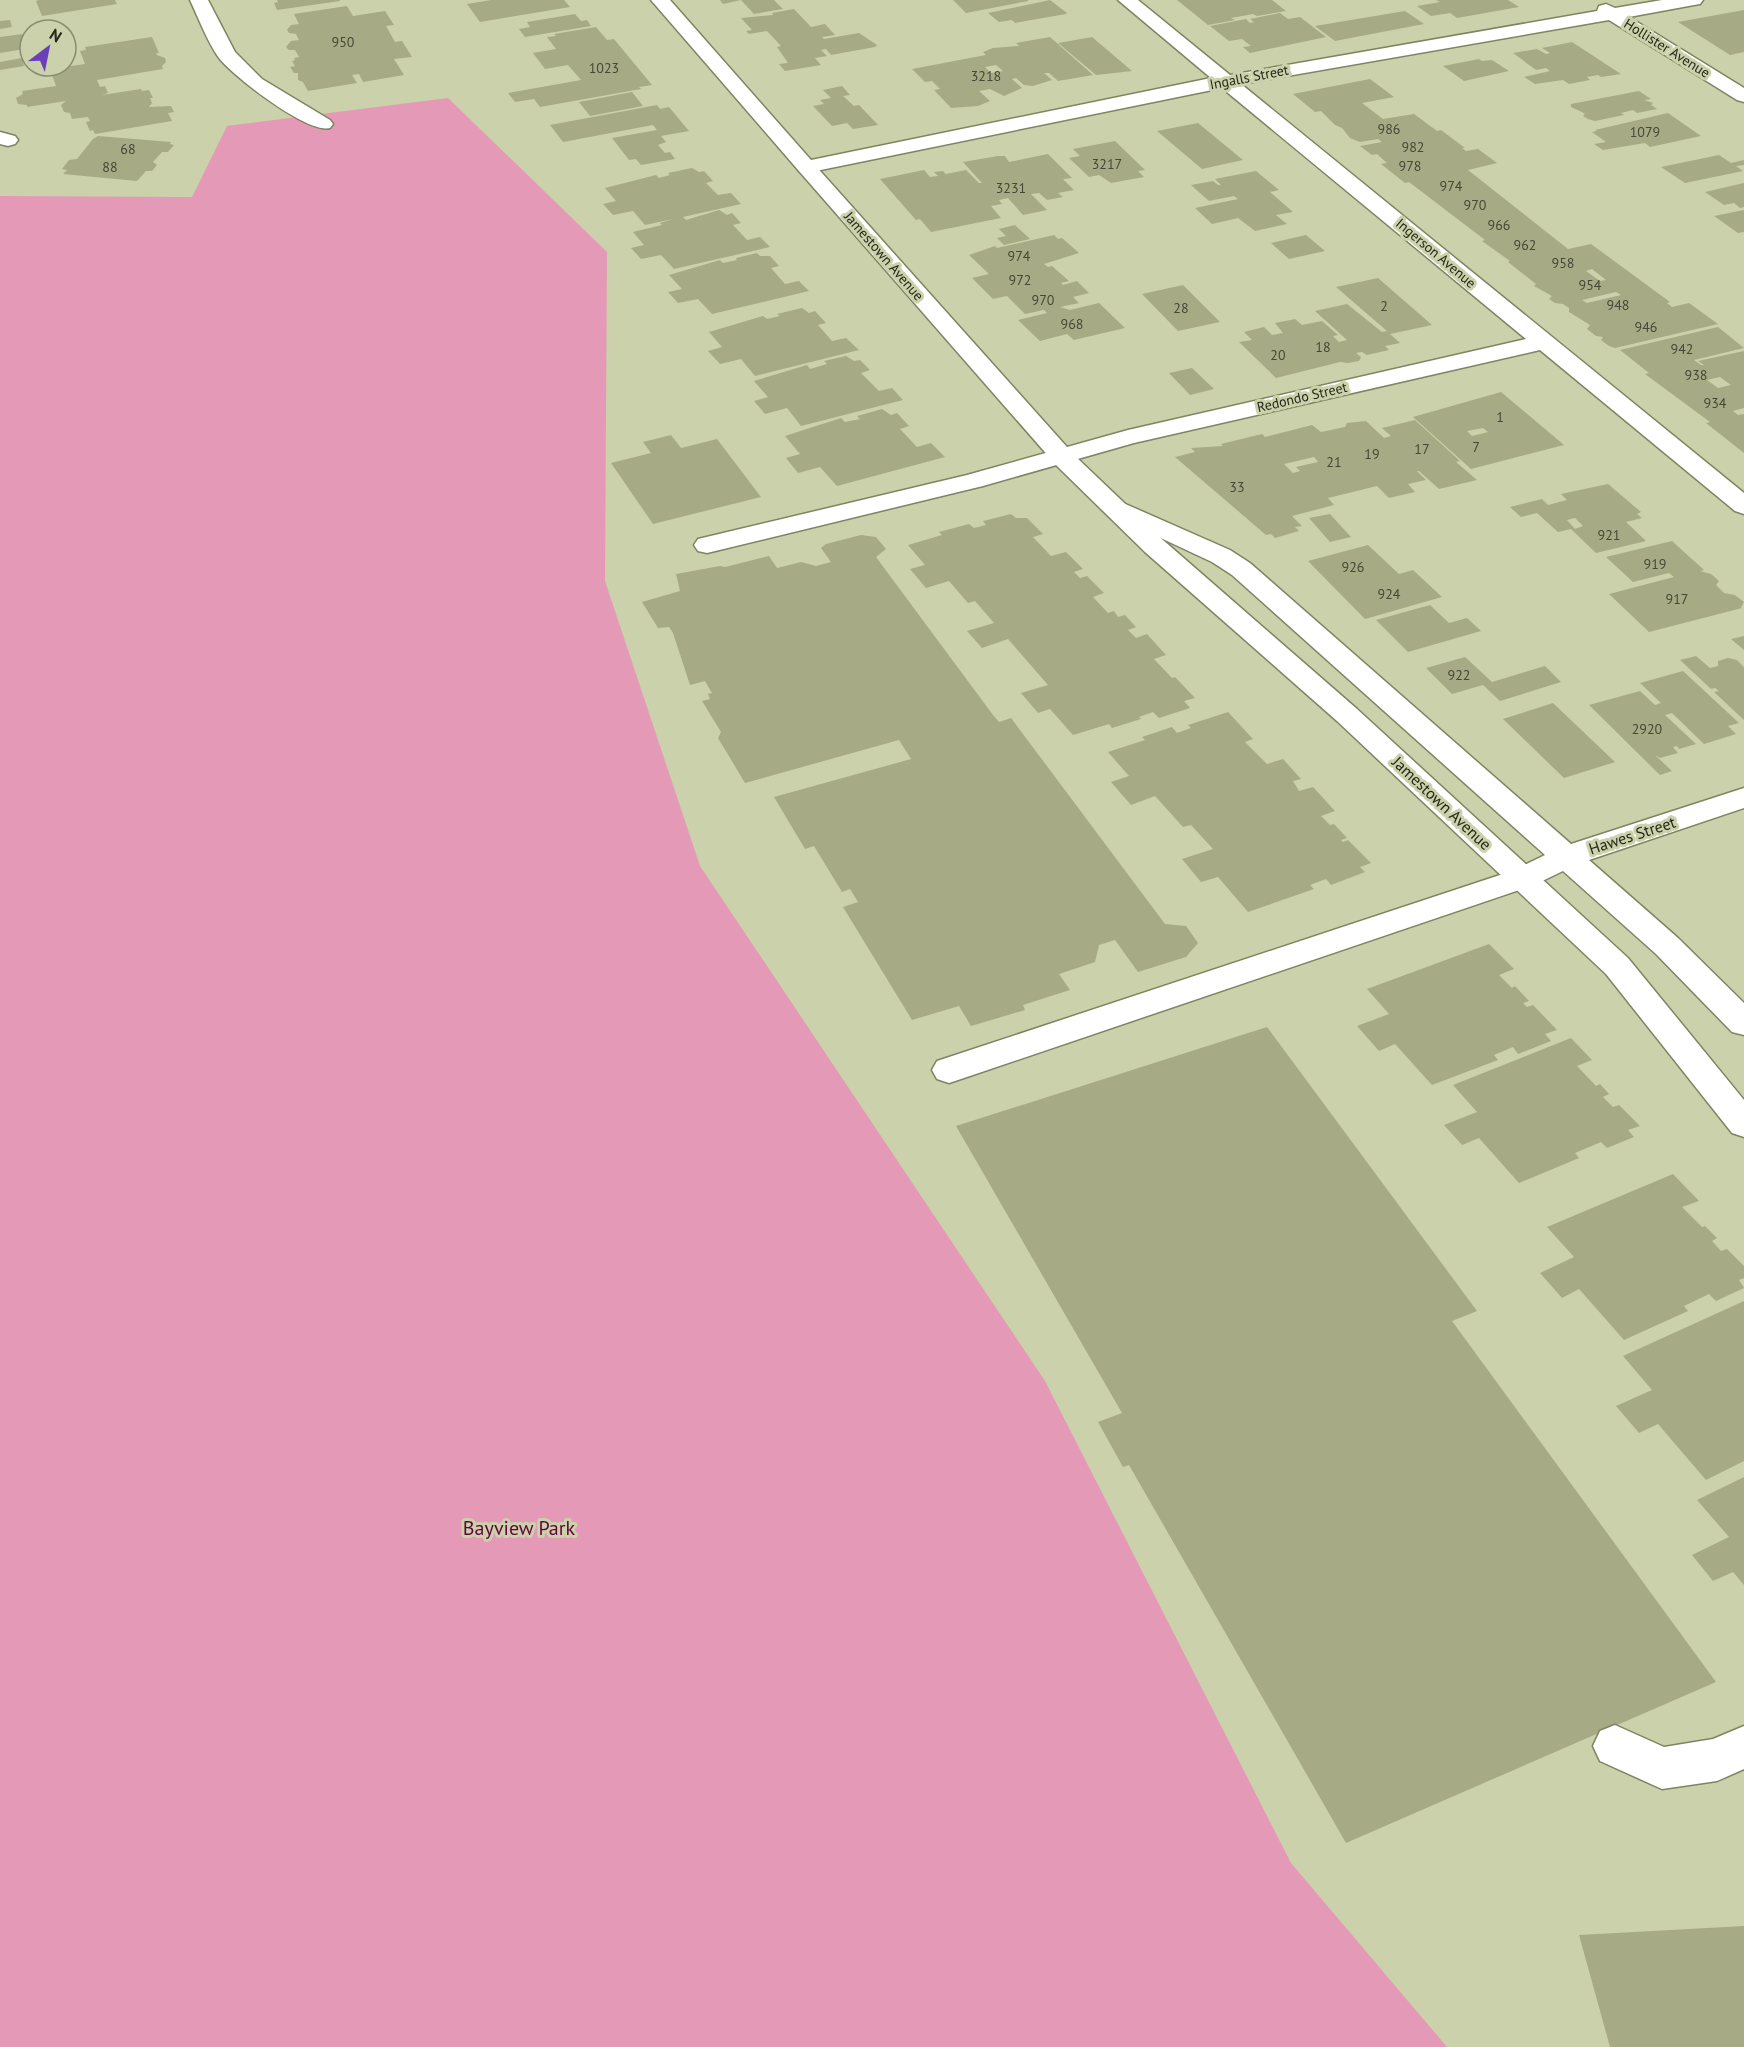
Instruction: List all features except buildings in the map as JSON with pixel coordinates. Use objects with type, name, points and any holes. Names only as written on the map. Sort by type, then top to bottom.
[{"type":"street","points":[[199,0],[226,55],[255,83],[323,124]]},
{"type":"street","name":"Jamestown Avenue","points":[[660,0],[1061,456],[1154,546],[1347,715],[1617,966],[1744,1124]]},
{"type":"street","name":"Ingerson Avenue","points":[[1127,0],[1744,506]]},
{"type":"street","name":"Hollister Avenue","points":[[1590,0],[1744,96]]},
{"type":"street","name":"Ingalls Street","points":[[806,167],[1226,81],[1694,0]]},
{"type":"street","name":"Redondo Street","points":[[707,545],[974,481],[1128,437],[1544,342]]},
{"type":"street","name":"Jamestown Avenue","points":[[1114,507],[1221,556],[1241,569],[1667,946],[1744,1023]]},
{"type":"street","name":"Hawes Street","points":[[949,1070],[1523,878],[1566,857],[1744,798]]},
{"type":"street","points":[[1615,1746],[1662,1768],[1717,1760],[1744,1747]]},
{"type":"green space","name":"Bayview Park","points":[[448,98],[607,252],[605,581],[700,866],[1045,1381],[1291,1863],[1447,2047],[0,2047],[0,196],[192,197],[227,126]]}]
